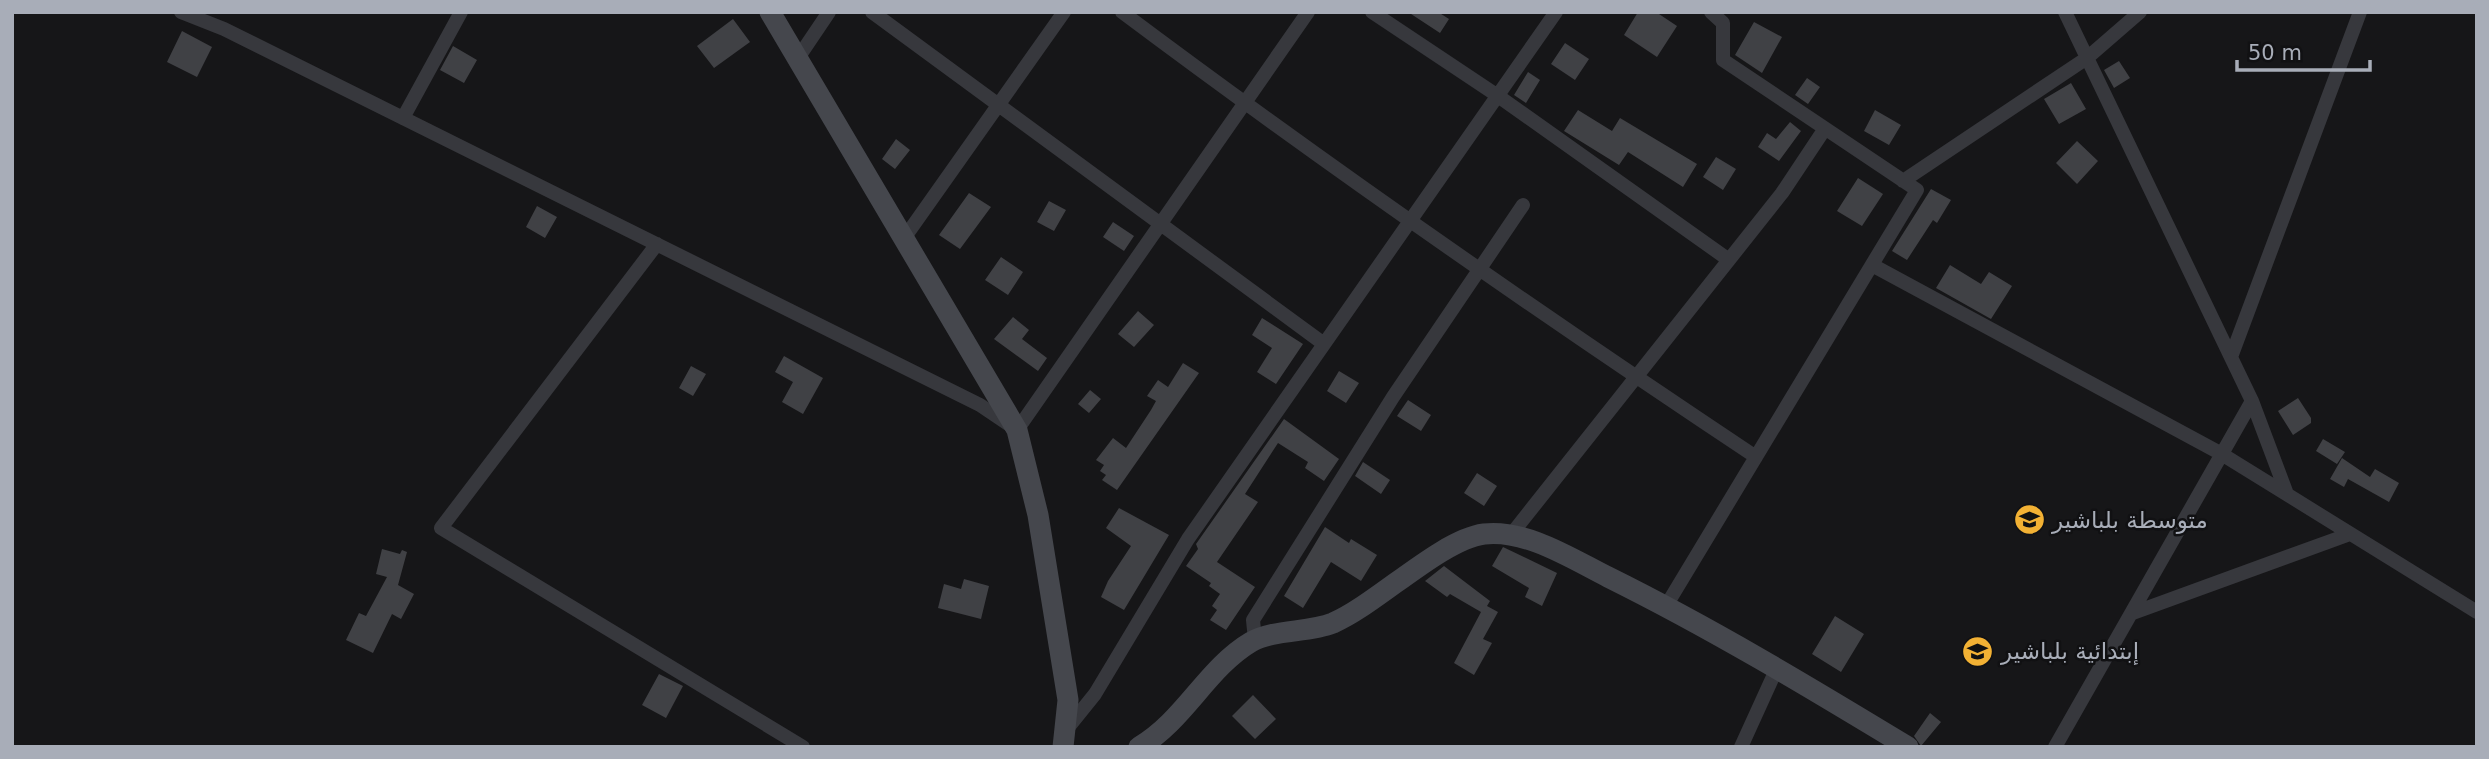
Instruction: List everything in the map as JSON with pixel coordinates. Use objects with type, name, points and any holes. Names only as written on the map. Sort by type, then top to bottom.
[{"type":"street","points":[[180,12],[224,29],[980,405],[1017,430]]},
{"type":"street","points":[[403,118],[461,12]]},
{"type":"street","points":[[770,12],[1017,430],[1038,515],[1068,700],[1064,738]]},
{"type":"street","points":[[798,58],[829,12]]},
{"type":"street","points":[[872,12],[1324,344]]},
{"type":"street","points":[[905,237],[1064,12]]},
{"type":"street","points":[[1122,12],[1245,104],[1480,269],[1756,457]]},
{"type":"street","points":[[1017,430],[1308,12]]},
{"type":"street","points":[[1372,12],[1498,96],[1729,260]]},
{"type":"street","points":[[1064,738],[1095,694],[1188,539],[1556,12]]},
{"type":"street","points":[[1666,606],[1917,190],[1723,60],[1723,23],[1711,12]]},
{"type":"street","points":[[2065,12],[2252,401],[2287,494]]},
{"type":"street","points":[[1903,181],[2087,58],[2140,12]]},
{"type":"street","points":[[2231,357],[2360,12]]},
{"type":"street","points":[[1510,537],[1782,192],[1824,130]]},
{"type":"street","points":[[1255,640],[1253,620],[1393,397],[1523,205]]},
{"type":"street","points":[[657,244],[441,528],[803,747]]},
{"type":"street","points":[[1872,265],[2220,453],[2477,612]]},
{"type":"street","points":[[2055,747],[2252,401]]},
{"type":"street","points":[[1139,747],[1169,725],[1234,653],[1255,640],[1334,622],[1458,542],[1483,534],[1534,542],[1666,606],[1777,668],[1908,747]]},
{"type":"street","points":[[2133,613],[2350,534]]},
{"type":"street","points":[[1741,747],[1777,668]]},
{"type":"building","points":[[1408,12],[1438,12],[1449,19],[1440,33]]},
{"type":"building","points":[[1638,12],[1656,12],[1677,26],[1657,57],[1624,35]]},
{"type":"building","points":[[733,19],[750,42],[714,68],[697,46]]},
{"type":"building","points":[[1754,22],[1782,37],[1762,73],[1735,55]]},
{"type":"building","points":[[182,31],[212,47],[197,77],[167,62]]},
{"type":"building","points":[[1565,43],[1589,59],[1575,80],[1551,64]]},
{"type":"building","points":[[453,46],[477,60],[464,83],[440,70]]},
{"type":"building","points":[[2119,61],[2130,78],[2114,88],[2104,70]]},
{"type":"building","points":[[1528,72],[1540,80],[1526,103],[1514,95]]},
{"type":"building","points":[[1807,78],[1820,87],[1808,104],[1795,95]]},
{"type":"building","points":[[2071,83],[2086,109],[2059,124],[2044,99]]},
{"type":"building","points":[[1578,110],[1612,131],[1620,118],[1697,164],[1683,187],[1628,152],[1619,165],[1564,131]]},
{"type":"building","points":[[1875,110],[1901,125],[1889,145],[1864,131]]},
{"type":"building","points":[[1790,122],[1801,131],[1779,161],[1758,147],[1767,133],[1776,139]]},
{"type":"building","points":[[896,139],[910,150],[895,169],[882,159]]},
{"type":"building","points":[[2077,141],[2098,161],[2077,184],[2056,163]]},
{"type":"building","points":[[1716,157],[1736,169],[1723,190],[1703,177]]},
{"type":"building","points":[[1858,178],[1883,194],[1862,226],[1837,211]]},
{"type":"building","points":[[1931,189],[1951,200],[1937,223],[1933,220],[1907,260],[1892,251]]},
{"type":"building","points":[[969,193],[991,207],[960,249],[939,235]]},
{"type":"building","points":[[1049,201],[1066,210],[1054,231],[1037,222]]},
{"type":"building","points":[[537,206],[557,217],[545,238],[526,227]]},
{"type":"building","points":[[1113,222],[1134,236],[1124,251],[1103,237]]},
{"type":"building","points":[[1001,257],[1023,272],[1008,295],[985,280]]},
{"type":"building","points":[[1950,265],[1981,284],[1989,272],[2012,286],[1991,319],[1936,288]]},
{"type":"building","points":[[1138,311],[1154,325],[1134,347],[1118,334]]},
{"type":"building","points":[[1013,317],[1029,330],[1022,339],[1047,358],[1038,371],[994,339]]},
{"type":"building","points":[[1262,318],[1303,344],[1276,384],[1257,372],[1272,348],[1252,335]]},
{"type":"building","points":[[784,356],[823,378],[803,414],[782,402],[793,382],[775,372]]},
{"type":"building","points":[[1183,363],[1199,373],[1117,490],[1102,480],[1106,475],[1100,471],[1104,465],[1096,460],[1113,438],[1126,448],[1156,401],[1147,396],[1158,380],[1168,387]]},
{"type":"building","points":[[691,366],[706,374],[693,396],[679,388]]},
{"type":"building","points":[[1339,371],[1359,383],[1346,403],[1327,391]]},
{"type":"building","points":[[1090,390],[1101,399],[1089,413],[1078,404]]},
{"type":"building","points":[[2298,398],[2311,418],[2311,423],[2293,435],[2278,411]]},
{"type":"building","points":[[1408,400],[1431,415],[1421,431],[1397,416]]},
{"type":"building","points":[[1284,419],[1339,459],[1324,481],[1305,468],[1308,462],[1278,443],[1245,494],[1258,502],[1217,562],[1255,587],[1226,630],[1210,620],[1217,610],[1212,606],[1220,594],[1209,586],[1211,583],[1186,566],[1198,549],[1196,544]]},
{"type":"building","points":[[2323,439],[2345,452],[2337,464],[2316,451]]},
{"type":"building","points":[[2342,458],[2370,477],[2375,469],[2399,483],[2389,502],[2348,479],[2344,487],[2330,479]]},
{"type":"building","points":[[1363,462],[1390,480],[1381,494],[1355,476]]},
{"type":"building","points":[[1477,473],[1497,486],[1484,506],[1464,493]]},
{"type":"building","points":[[1119,508],[1169,535],[1124,610],[1101,597],[1131,546],[1106,528]]},
{"type":"building","points":[[1325,527],[1349,543],[1351,539],[1377,555],[1361,581],[1331,562],[1303,608],[1284,596]]},
{"type":"building","points":[[1503,547],[1557,573],[1542,606],[1525,597],[1529,588],[1492,566]]},
{"type":"building","points":[[382,549],[400,554],[402,550],[407,552],[398,585],[414,594],[401,619],[392,614],[373,653],[346,640],[359,613],[366,616],[387,577],[376,574]]},
{"type":"building","points":[[1444,566],[1490,601],[1487,606],[1498,612],[1483,639],[1492,643],[1474,675],[1454,663],[1481,612],[1450,594],[1447,597],[1425,581]]},
{"type":"building","points":[[964,579],[989,586],[981,619],[938,608],[944,584],[961,589]]},
{"type":"building","points":[[1835,616],[1864,634],[1841,672],[1812,654]]},
{"type":"building","points":[[659,674],[683,686],[666,718],[642,705]]},
{"type":"building","points":[[1253,695],[1276,719],[1255,739],[1232,716]]},
{"type":"building","points":[[1930,713],[1941,722],[1921,746],[1914,736]]},
{"type":"place","name":"متوسطة بلباشير","points":[[2029,520]]},
{"type":"place","name":"إبتدائية بلباشير","points":[[1978,651]]}]
